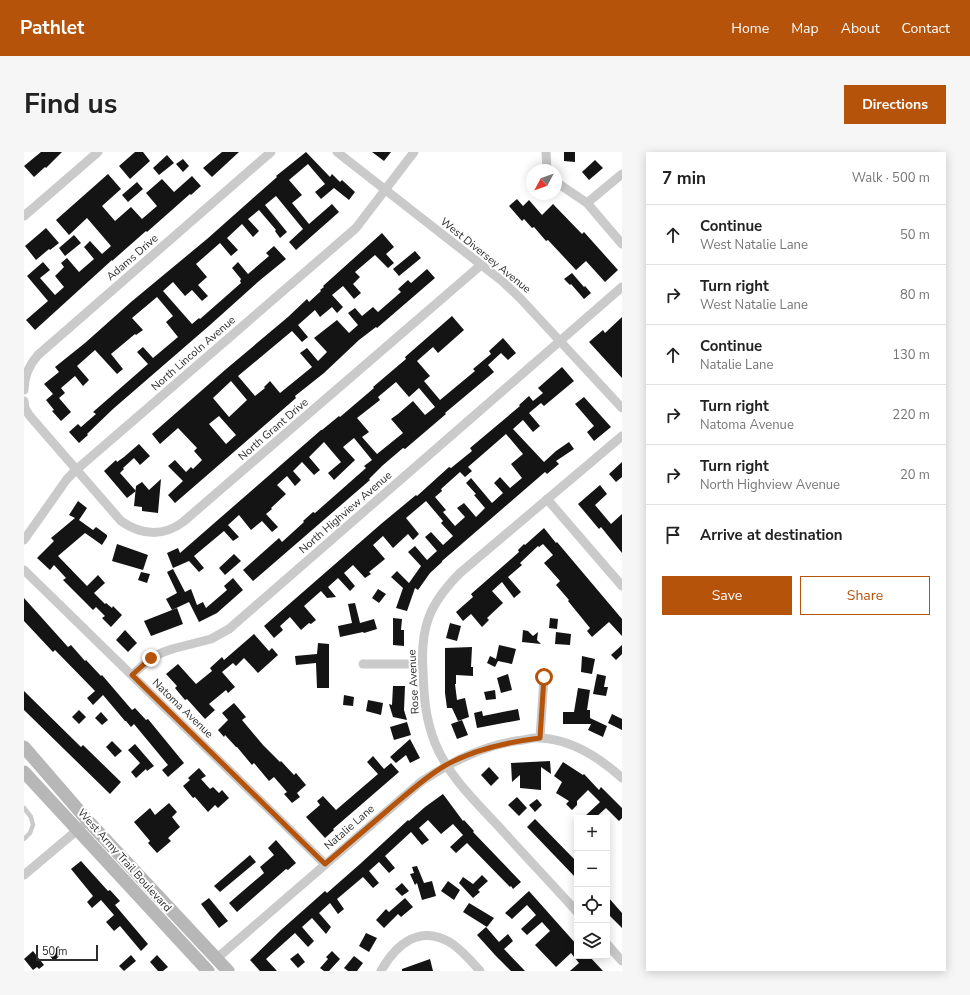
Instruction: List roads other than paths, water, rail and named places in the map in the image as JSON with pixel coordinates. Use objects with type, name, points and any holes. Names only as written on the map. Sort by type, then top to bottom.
[{"type":"main road","name":"West Army Trail Boulevard","points":[[25,750],[228,971]]},
{"type":"main road","name":"West Army Trail Boulevard","points":[[24,772],[208,971]]},
{"type":"street","points":[[24,216],[98,152]]},
{"type":"street","name":"Adams Drive","points":[[24,390],[30,365],[38,355],[271,152]]},
{"type":"street","name":"West Diversey Avenue","points":[[337,152],[502,281],[561,341],[622,408]]},
{"type":"street","name":"North Lincoln Avenue","points":[[24,540],[67,479],[76,470],[356,228],[414,152]]},
{"type":"street","points":[[546,152],[547,164]]},
{"type":"street","points":[[588,203],[622,174]]},
{"type":"street","points":[[562,186],[588,203],[622,244]]},
{"type":"street","name":"North Grant Drive","points":[[76,470],[116,517],[127,525],[138,531],[154,533],[174,528],[183,522],[481,265]]},
{"type":"street","name":"North Highview Avenue","points":[[132,675],[151,658],[161,653],[172,648],[212,639],[229,629],[622,287]]},
{"type":"street","points":[[24,401],[25,408],[29,415],[76,470]]},
{"type":"street","name":"Rose Avenue","points":[[574,909],[486,813],[447,765],[436,744],[425,707],[422,664],[423,644],[426,624],[434,605],[445,588],[622,436]]},
{"type":"street","points":[[547,499],[622,586]]},
{"type":"street","name":"Natoma Avenue","points":[[24,570],[325,864]]},
{"type":"street","points":[[363,664],[422,664]]},
{"type":"street","points":[[540,738],[544,677]]},
{"type":"street","name":"Natalie Lane","points":[[216,959],[422,781],[460,758],[512,741],[540,738],[556,740],[586,751],[606,764],[622,778]]},
{"type":"street","points":[[24,875],[88,820]]},
{"type":"street","points":[[381,971],[390,956],[398,947],[419,936],[434,935],[451,942],[462,951],[480,971]]},
{"type":"street","points":[[610,947],[622,961]]},
{"type":"lane","points":[[24,808],[31,817],[33,825],[30,833],[24,839]]}]
